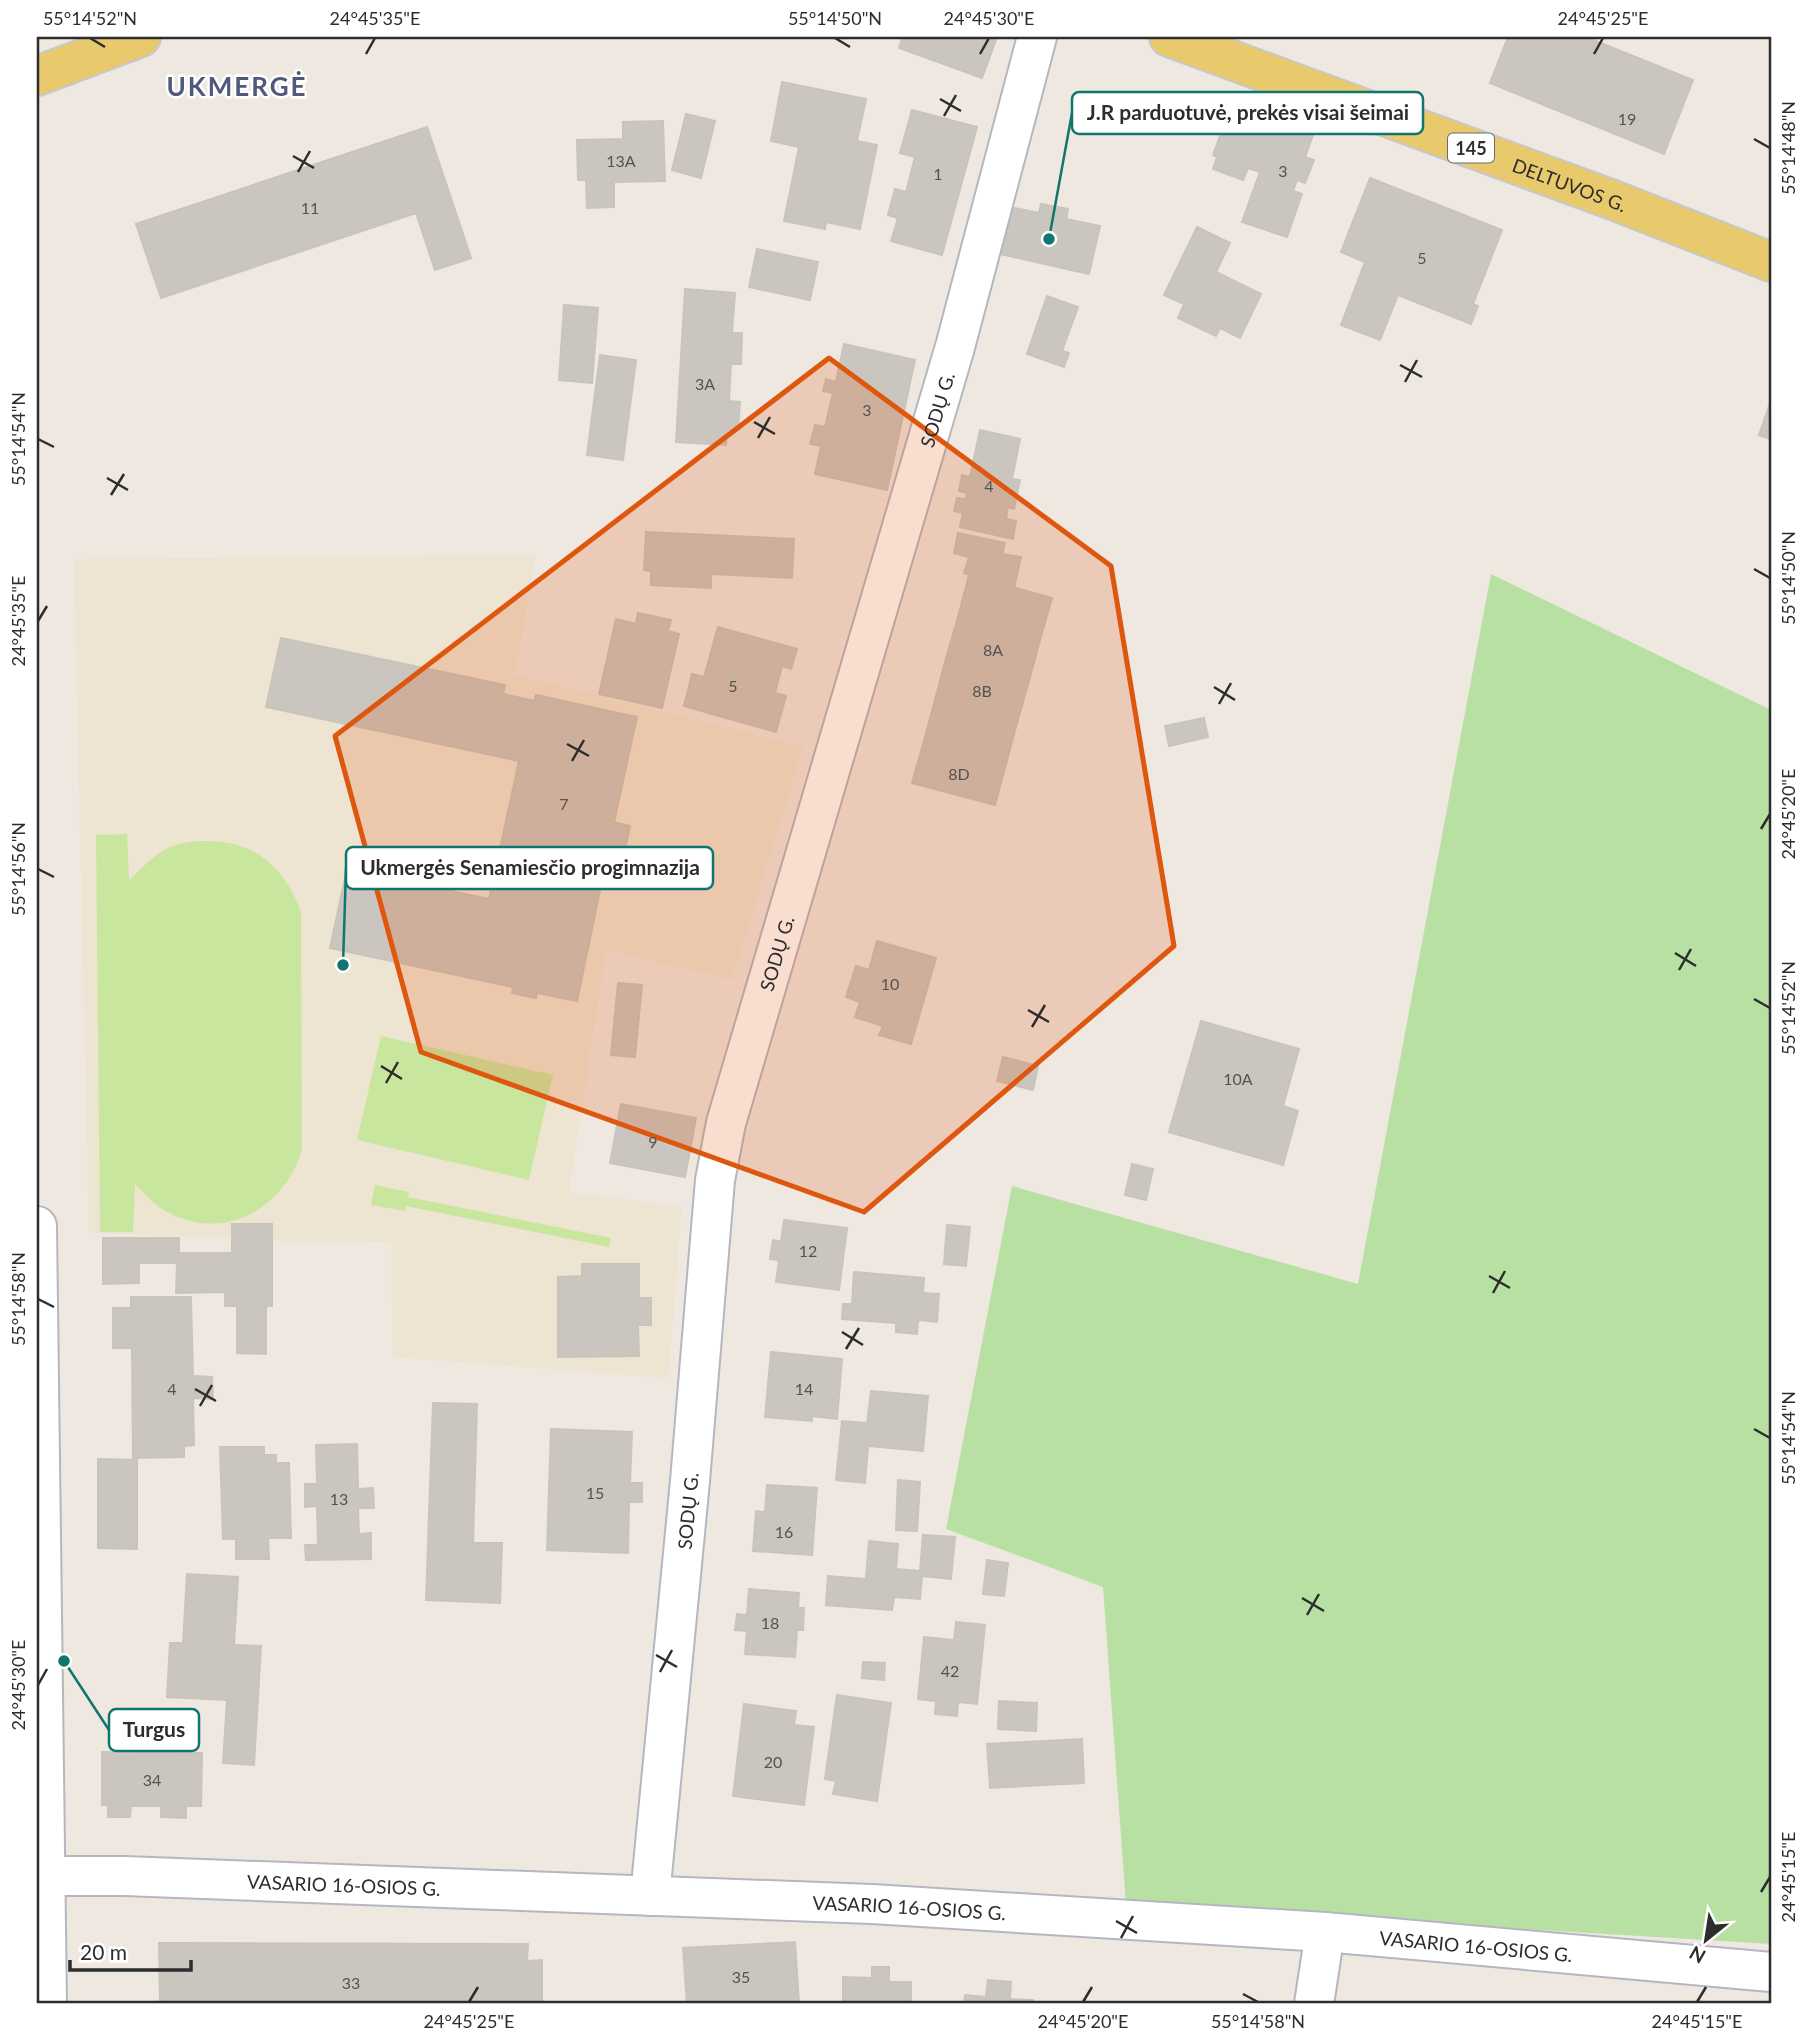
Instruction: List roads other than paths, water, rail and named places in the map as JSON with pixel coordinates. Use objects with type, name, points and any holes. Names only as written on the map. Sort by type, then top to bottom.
[{"type":"main road","points":[[37,76],[141,37]]},
{"type":"main road","name":"DELTUVOS G.","points":[[1169,37],[1613,200],[1771,262]]},
{"type":"street","name":"SODŲ G.","points":[[650,1896],[690,1481],[715,1180],[726,1123],[955,347],[1037,37]]},
{"type":"street","points":[[37,1226],[41,1788],[46,1876],[47,2004]]},
{"type":"street","name":"VASARIO 16-OSIOS G.","points":[[46,1876],[124,1876],[872,1904],[1325,1932],[1771,1972]]},
{"type":"street","points":[[1314,2004],[1325,1932]]},
{"type":"place","name":"J.R parduotuvė, prekės visai šeimai","points":[[1049,239]]},
{"type":"place","name":"Ukmergės Senamiesčio progimnazija","points":[[343,965]]},
{"type":"place","name":"Turgus","points":[[64,1661]]},
{"type":"district","name":"UKMERGĖ","points":[[237,86]]}]
